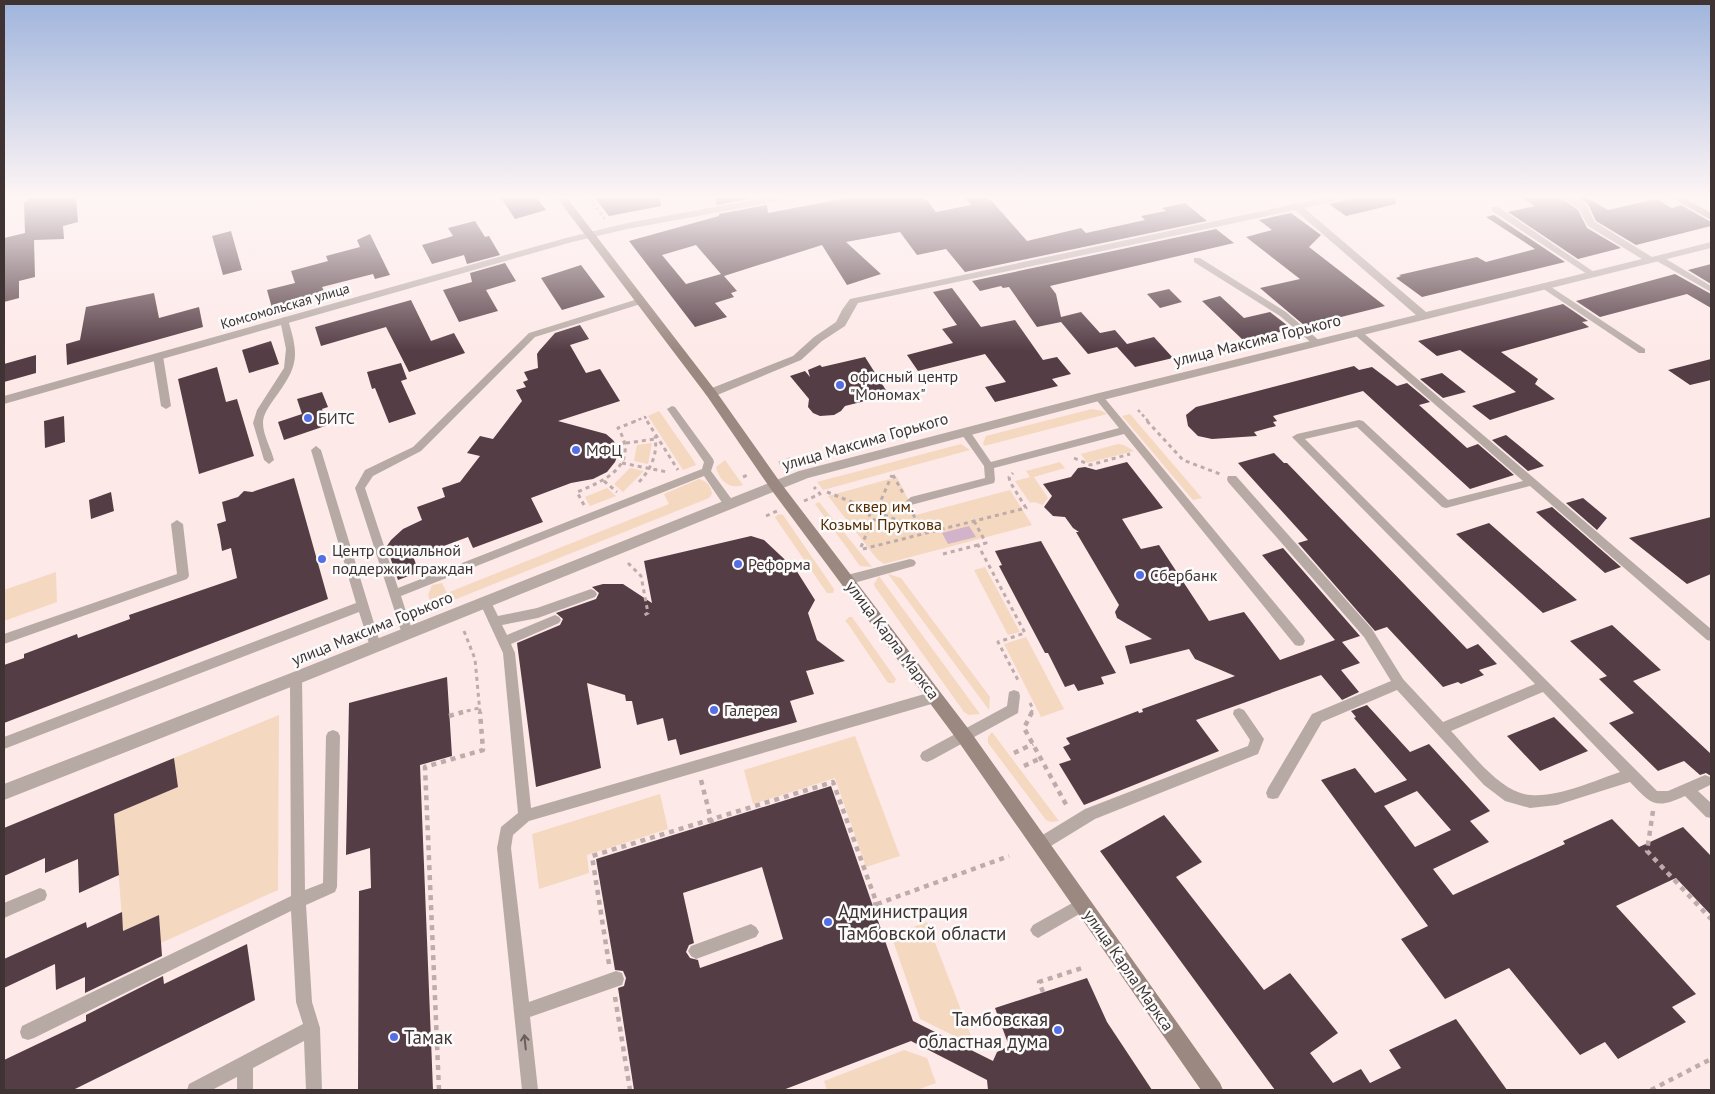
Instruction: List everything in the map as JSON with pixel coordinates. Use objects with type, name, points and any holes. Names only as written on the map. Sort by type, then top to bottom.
[{"type":"main road","name":"улица Карла Маркса","points":[[601,249],[710,393],[775,485],[936,696],[1213,1090]]},
{"type":"street","name":"Комсомольская улица","points":[[4,400],[539,249]]},
{"type":"street","points":[[710,393],[797,358],[818,339],[841,324],[847,310],[854,301],[1099,249]]},
{"type":"street","points":[[1346,249],[1424,316]]},
{"type":"street","points":[[1636,249],[1654,259]]},
{"type":"street","name":"улица Максима Горького","points":[[4,792],[296,678],[804,474],[1099,397],[1694,249]]},
{"type":"lane","points":[[1555,249],[1593,274]]},
{"type":"lane","points":[[1654,259],[1711,289]]},
{"type":"lane","points":[[1197,260],[1283,314],[1317,343]]},
{"type":"lane","points":[[1545,286],[1642,351]]},
{"type":"lane","points":[[407,633],[360,488],[369,473],[417,450],[532,336],[641,301]]},
{"type":"lane","points":[[269,460],[258,423],[259,415],[280,388],[288,371],[291,359],[290,341],[284,320]]},
{"type":"lane","points":[[1358,333],[1711,636]]},
{"type":"lane","points":[[158,356],[166,406]]},
{"type":"lane","points":[[1099,397],[1299,641]]},
{"type":"lane","points":[[672,408],[709,462],[706,471]]},
{"type":"lane","points":[[1532,482],[1446,504],[1359,423],[1296,437],[1654,797],[1669,797],[1705,781]]},
{"type":"lane","points":[[989,466],[1126,430]]},
{"type":"lane","points":[[912,501],[990,480],[989,466],[965,432]]},
{"type":"lane","points":[[316,450],[375,646]]},
{"type":"lane","points":[[394,594],[410,581],[706,471]]},
{"type":"lane","points":[[706,471],[729,504]]},
{"type":"lane","points":[[1232,479],[1368,633],[1399,683],[1489,781],[1510,796],[1530,802],[1556,799],[1632,775]]},
{"type":"lane","points":[[4,639],[183,576],[177,524]]},
{"type":"lane","points":[[847,580],[910,563]]},
{"type":"lane","points":[[494,622],[538,613],[591,594]]},
{"type":"lane","points":[[485,601],[509,654],[525,816]]},
{"type":"lane","points":[[4,743],[363,606]]},
{"type":"lane","points":[[504,642],[555,620]]},
{"type":"lane","points":[[296,678],[298,900],[304,1002],[312,1028],[314,1090]]},
{"type":"lane","points":[[1273,794],[1317,718],[1399,683]]},
{"type":"lane","points":[[1441,728],[1545,686]]},
{"type":"lane","points":[[530,1090],[504,848],[506,832],[525,816],[936,696]]},
{"type":"lane","points":[[927,756],[1013,709],[1014,696]]},
{"type":"lane","points":[[1041,844],[1090,814],[1253,750],[1257,739],[1239,714]]},
{"type":"lane","points":[[28,1032],[298,900],[330,887],[333,736]]},
{"type":"lane","points":[[1686,789],[1711,812]]},
{"type":"lane","points":[[4,911],[40,895]]},
{"type":"lane","points":[[1038,930],[1083,904]]},
{"type":"lane","points":[[696,951],[751,932]]},
{"type":"lane","points":[[522,1012],[614,980]]},
{"type":"lane","points":[[195,1090],[312,1028]]},
{"type":"lane","points":[[245,1064],[245,1090]]},
{"type":"path","points":[[1138,410],[1183,460],[1232,479]]},
{"type":"path","points":[[587,510],[577,492],[604,481],[622,462],[626,443],[618,428],[645,418],[680,474],[622,462]]},
{"type":"path","points":[[636,486],[650,468],[654,458],[656,439],[654,433]]},
{"type":"path","points":[[626,443],[656,439]]},
{"type":"path","points":[[1072,457],[1090,465],[1143,451]]},
{"type":"path","points":[[772,466],[792,458]]},
{"type":"path","points":[[873,518],[862,548],[1026,508],[1010,482],[1009,477],[1020,470]]},
{"type":"path","points":[[878,507],[892,475]]},
{"type":"path","points":[[604,481],[622,497]]},
{"type":"path","points":[[827,492],[869,509],[878,507],[883,510],[884,515]]},
{"type":"path","points":[[801,502],[820,494]]},
{"type":"path","points":[[869,509],[868,515],[873,518],[880,518],[884,515]]},
{"type":"path","points":[[766,516],[780,510]]},
{"type":"path","points":[[884,515],[928,532]]},
{"type":"path","points":[[943,554],[986,543],[974,521]]},
{"type":"path","points":[[978,545],[1024,633],[998,642],[1020,684]]},
{"type":"path","points":[[628,563],[641,576],[648,612],[643,616]]},
{"type":"path","points":[[644,592],[650,591]]},
{"type":"path","points":[[439,1090],[425,767],[483,750],[475,660],[464,631]]},
{"type":"path","points":[[1029,701],[1033,709],[1024,728],[1071,812]]},
{"type":"path","points":[[449,716],[479,708]]},
{"type":"path","points":[[1014,753],[1033,744]]},
{"type":"path","points":[[1024,766],[1041,758]]},
{"type":"path","points":[[698,766],[712,821]]},
{"type":"path","points":[[630,1090],[614,980],[592,856],[712,821],[834,782],[875,905],[1010,856]]},
{"type":"path","points":[[1653,809],[1647,851],[1711,919]]},
{"type":"path","points":[[1043,992],[1039,982],[1085,968]]},
{"type":"path","points":[[1651,1090],[1711,1059]]},
{"type":"green space","points":[[1092,409],[1107,414],[984,446],[983,443],[986,436]]},
{"type":"green space","points":[[659,411],[696,465],[683,470],[648,416]]},
{"type":"green space","points":[[1130,414],[1202,498],[1193,500],[1122,416]]},
{"type":"green space","points":[[652,443],[648,464],[634,461],[637,445]]},
{"type":"green space","points":[[961,444],[970,450],[823,490],[817,482]]},
{"type":"green space","points":[[1118,444],[1134,451],[1087,463],[1081,454]]},
{"type":"green space","points":[[725,460],[743,485],[733,486],[722,480],[716,467]]},
{"type":"green space","points":[[1060,462],[1065,468],[1034,477],[1048,498],[1043,505],[1034,502],[1030,503],[1015,481],[1030,477],[1026,471]]},
{"type":"green space","points":[[630,468],[644,471],[623,492],[614,484]]},
{"type":"green space","name":"сквер им. Козьмы Пруткова","points":[[897,477],[916,515],[1010,490],[1032,525],[884,564],[877,559],[828,496]]},
{"type":"green space","points":[[699,479],[710,486],[712,494],[709,498],[449,602],[436,606],[432,605],[428,595],[432,585],[442,583],[447,593],[669,504],[664,494]]},
{"type":"green space","points":[[607,488],[616,496],[590,506],[585,497]]},
{"type":"green space","points":[[819,502],[872,567],[860,566],[815,504]]},
{"type":"green space","points":[[779,514],[783,515],[834,589],[833,593],[827,593],[776,519],[775,517]]},
{"type":"green space","points":[[985,567],[1020,632],[1008,635],[974,570]]},
{"type":"green space","points":[[56,572],[57,602],[4,621],[4,590]]},
{"type":"green space","points":[[888,574],[901,578],[990,697],[989,710]]},
{"type":"green space","points":[[879,576],[980,714],[969,715],[964,712],[875,587],[874,584]]},
{"type":"green space","points":[[852,617],[896,679],[894,683],[888,683],[845,621]]},
{"type":"green space","points":[[1026,637],[1064,709],[1041,717],[1004,644]]},
{"type":"green space","points":[[279,715],[278,890],[161,943],[159,915],[123,931],[114,814],[178,787],[174,758]]},
{"type":"green space","points":[[992,732],[1059,821],[1051,822],[1046,820],[988,743],[988,737]]},
{"type":"green space","points":[[855,736],[900,856],[866,867],[835,778],[753,804],[744,770]]},
{"type":"green space","points":[[660,794],[668,829],[587,855],[589,873],[539,889],[532,834]]},
{"type":"green space","points":[[927,922],[975,1046],[920,1019],[891,935]]},
{"type":"green space","points":[[904,1050],[927,1058],[936,1083],[917,1090],[827,1090],[824,1081]]},
{"type":"shaded area","points":[[969,526],[976,537],[948,544],[942,533]]},
{"type":"building","points":[[4,249],[34,249],[35,277],[19,281],[19,298],[4,302]]},
{"type":"building","points":[[216,249],[236,249],[242,270],[223,275]]},
{"type":"building","points":[[352,249],[377,249],[390,275],[375,279],[373,274],[322,287],[325,293],[272,308],[267,290],[295,283],[291,271],[328,261],[326,256]]},
{"type":"building","points":[[424,249],[497,249],[500,255],[467,264],[464,255],[432,264]]},
{"type":"building","points":[[635,249],[682,249],[662,255],[686,284],[721,274],[699,249],[809,249],[724,276],[737,291],[731,293],[734,297],[715,303],[727,317],[695,327]]},
{"type":"building","points":[[825,249],[854,249],[881,274],[847,285]]},
{"type":"building","points":[[913,249],[946,249],[917,255]]},
{"type":"building","points":[[946,249],[1074,249],[965,272]]},
{"type":"building","points":[[1122,249],[1208,249],[1050,286],[1056,294],[1061,317],[1081,312],[1100,333],[1115,330],[1127,344],[1154,337],[1173,358],[1135,367],[1117,347],[1088,354],[1061,322],[1037,327],[1009,287],[1003,288],[1001,286],[980,291],[972,281]]},
{"type":"building","points":[[1261,249],[1312,249],[1385,306],[1305,326],[1260,288],[1300,279]]},
{"type":"building","points":[[1535,249],[1545,249],[1565,262],[1422,297],[1396,278],[1401,276],[1399,275],[1477,257],[1486,262]]},
{"type":"building","points":[[1563,249],[1617,249],[1578,259]]},
{"type":"building","points":[[505,263],[516,281],[486,290],[498,311],[459,322],[443,290],[472,282],[470,273]]},
{"type":"building","points":[[1711,264],[1711,284],[1688,270]]},
{"type":"building","points":[[581,265],[605,297],[562,310],[541,278]]},
{"type":"building","points":[[1675,274],[1711,294],[1711,308],[1687,294],[1600,317],[1576,301]]},
{"type":"building","points":[[952,288],[981,327],[1015,320],[1043,360],[1057,357],[1071,374],[1052,379],[1058,386],[995,402],[985,387],[1006,382],[985,354],[918,371],[907,355],[953,343],[942,329],[957,325],[933,292]]},
{"type":"building","points":[[1169,289],[1182,302],[1160,308],[1147,294]]},
{"type":"building","points":[[154,293],[159,318],[199,307],[203,327],[67,365],[66,344],[80,340],[86,307]]},
{"type":"building","points":[[1220,296],[1244,318],[1270,312],[1292,329],[1244,341],[1202,301]]},
{"type":"building","points":[[411,300],[431,341],[454,333],[465,353],[409,372],[386,327],[321,346],[315,327]]},
{"type":"building","points":[[1563,304],[1588,321],[1582,322],[1589,327],[1501,352],[1538,379],[1535,384],[1555,399],[1490,420],[1472,406],[1516,392],[1460,350],[1437,356],[1418,341]]},
{"type":"building","points":[[580,325],[589,339],[570,345],[586,373],[600,369],[620,401],[558,421],[606,434],[617,446],[618,454],[615,462],[607,472],[593,479],[571,483],[531,498],[543,522],[473,548],[468,537],[433,550],[411,551],[419,572],[398,580],[387,546],[391,540],[403,529],[422,520],[417,507],[445,497],[442,488],[460,482],[480,456],[467,453],[480,436],[493,439],[522,401],[516,390],[526,387],[523,382],[528,380],[524,372],[538,368],[537,354],[539,351],[555,333]]},
{"type":"building","points":[[271,341],[279,364],[249,373],[242,350]]},
{"type":"building","points":[[36,355],[36,373],[4,382],[4,364]]},
{"type":"building","name":"офисный центр \"Мономах\"","points":[[865,357],[889,395],[845,406],[834,415],[820,416],[813,413],[808,407],[809,399],[790,376],[805,371],[810,377],[808,370],[820,365],[822,367]]},
{"type":"building","points":[[1711,359],[1711,380],[1690,385],[1668,370]]},
{"type":"building","points":[[401,363],[407,379],[401,381],[416,414],[389,423],[375,388],[372,389],[367,372]]},
{"type":"building","points":[[1354,366],[1359,370],[1372,367],[1397,386],[1407,383],[1430,402],[1419,405],[1467,448],[1478,444],[1514,475],[1470,489],[1363,391],[1273,416],[1277,421],[1273,422],[1276,426],[1254,432],[1257,436],[1212,439],[1198,436],[1188,426],[1186,415],[1196,407]]},
{"type":"building","points":[[217,367],[226,402],[237,399],[254,456],[199,474],[178,379]]},
{"type":"building","points":[[1442,373],[1466,392],[1443,398],[1420,379]]},
{"type":"building","name":"БИТС","points":[[322,392],[328,407],[322,409],[328,425],[284,440],[278,422],[302,414],[297,399]]},
{"type":"building","points":[[64,416],[65,442],[45,448],[44,421]]},
{"type":"building","points":[[1506,435],[1544,466],[1528,471],[1492,440]]},
{"type":"building","points":[[1274,453],[1284,463],[1287,463],[1467,649],[1478,644],[1497,664],[1479,670],[1484,675],[1461,684],[1458,682],[1443,687],[1387,627],[1375,631],[1298,543],[1308,540],[1238,463]]},
{"type":"building","points":[[1127,462],[1163,508],[1122,519],[1141,549],[1159,545],[1209,621],[1244,612],[1280,660],[1335,640],[1262,555],[1283,548],[1360,636],[1342,642],[1360,663],[1341,670],[1359,692],[1342,700],[1321,675],[1196,720],[1219,751],[1084,805],[1059,764],[1071,760],[1063,747],[1070,744],[1066,738],[1138,711],[1139,713],[1143,712],[1142,709],[1235,676],[1195,659],[1189,649],[1130,664],[1125,646],[1152,639],[1117,618],[1115,612],[1119,605],[1076,532],[1079,532],[1073,528],[1065,517],[1053,516],[1044,507],[1052,496],[1043,484],[1071,477],[1078,468],[1085,467],[1096,470]]},
{"type":"building","points":[[294,478],[328,599],[4,723],[4,665],[24,658],[24,654],[77,634],[78,638],[130,619],[129,615],[237,578],[231,548],[222,551],[217,524],[226,521],[222,502],[238,497],[244,491],[252,492]]},
{"type":"building","points":[[111,492],[114,511],[91,519],[89,500]]},
{"type":"building","points":[[1583,498],[1607,518],[1597,530],[1566,503]]},
{"type":"building","points":[[1552,507],[1621,567],[1605,573],[1536,512]]},
{"type":"building","points":[[1711,517],[1711,574],[1687,584],[1629,538]]},
{"type":"building","points":[[1489,523],[1577,600],[1543,613],[1456,534]]},
{"type":"building","points":[[751,536],[764,540],[796,570],[815,600],[808,613],[817,640],[845,661],[806,671],[814,694],[790,701],[797,722],[680,755],[676,739],[668,741],[663,718],[637,725],[632,701],[626,701],[625,695],[587,683],[601,768],[536,787],[517,643],[560,625],[563,619],[556,613],[596,599],[599,593],[592,587],[603,584],[623,584],[652,603],[644,561]]},
{"type":"building","points":[[1041,541],[1116,673],[1101,677],[1104,684],[1078,691],[1074,684],[1065,687],[999,566],[1002,565],[995,551]]},
{"type":"building","points":[[1612,625],[1661,670],[1633,681],[1711,754],[1711,776],[1706,773],[1700,775],[1684,761],[1658,771],[1609,723],[1634,713],[1599,679],[1607,676],[1570,641]]},
{"type":"building","points":[[447,677],[452,756],[420,765],[433,1090],[358,1090],[359,891],[371,888],[370,848],[346,855],[349,703]]},
{"type":"building","points":[[1367,705],[1410,752],[1429,744],[1490,811],[1470,821],[1489,842],[1433,869],[1453,895],[1565,844],[1563,841],[1612,819],[1639,847],[1683,827],[1711,856],[1711,915],[1676,878],[1616,906],[1696,994],[1672,1007],[1686,1022],[1618,1059],[1605,1042],[1580,1055],[1509,968],[1445,999],[1401,939],[1428,926],[1321,780],[1355,768],[1375,793],[1407,780],[1354,718],[1356,717],[1351,711]],"holes":[[[1417,791],[1451,830],[1415,847],[1384,806]]]},
{"type":"building","points":[[1554,717],[1588,751],[1540,771],[1507,736]]},
{"type":"building","points":[[174,758],[178,787],[114,814],[119,875],[79,893],[78,859],[45,873],[45,858],[4,876],[4,828]]},
{"type":"building","name":"Администрация Тамбовской области","points":[[831,786],[913,1021],[993,1061],[997,1052],[1009,1046],[995,1008],[1087,978],[1107,1022],[1152,1090],[988,1090],[987,1080],[911,1041],[783,1090],[634,1090],[618,988],[624,986],[626,978],[623,971],[615,970],[596,859]],"holes":[[[762,867],[783,939],[700,968],[698,960],[690,958],[686,952],[689,945],[694,943],[683,893]]]},
{"type":"building","points":[[1164,815],[1202,862],[1176,877],[1264,990],[1290,973],[1338,1033],[1310,1053],[1333,1083],[1361,1069],[1370,1083],[1401,1068],[1389,1050],[1456,1019],[1507,1090],[1275,1090],[1100,851]]},
{"type":"building","points":[[122,912],[123,931],[159,915],[162,956],[85,993],[85,977],[56,990],[55,964],[4,988],[4,959],[86,922],[87,928]]},
{"type":"building","points":[[247,944],[255,1000],[73,1090],[4,1090],[4,1060],[86,1021],[86,1015],[163,976],[164,984]]},
{"type":"place","name":"офисный центр \"Мономах\"","points":[[840,385]]},
{"type":"place","name":"БИТС","points":[[308,418]]},
{"type":"place","name":"МФЦ","points":[[576,450]]},
{"type":"place","name":"Центр социальной поддержки граждан","points":[[322,559]]},
{"type":"place","name":"Реформа","points":[[738,564]]},
{"type":"place","name":"Сбербанк","points":[[1140,575]]},
{"type":"place","name":"Галерея","points":[[714,710]]},
{"type":"place","name":"Администрация Тамбовской области","points":[[828,922]]},
{"type":"place","name":"Тамбовская областная дума","points":[[1058,1030]]},
{"type":"place","name":"Тамак","points":[[394,1037]]}]
